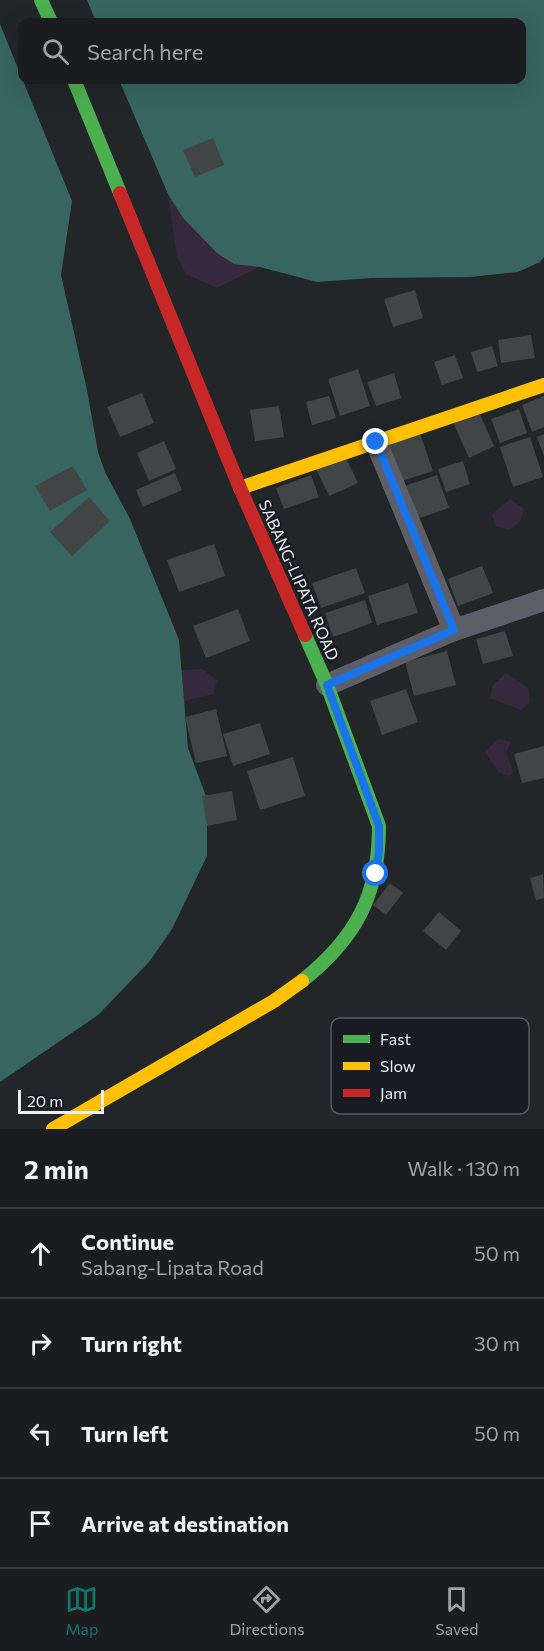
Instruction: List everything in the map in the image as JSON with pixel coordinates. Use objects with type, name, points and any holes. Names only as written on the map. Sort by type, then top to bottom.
[{"type":"main road","points":[[42,0],[49,18]]},
{"type":"main road","name":"SABANG-LIPATA ROAD","points":[[53,1129],[295,988],[330,958],[349,935],[364,908],[376,874],[379,850],[379,826],[327,685],[240,488],[76,84]]},
{"type":"main road","points":[[240,488],[544,386]]},
{"type":"street","points":[[376,442],[454,630]]},
{"type":"street","points":[[327,685],[454,630],[544,600]]},
{"type":"shaded area","points":[[87,0],[544,0],[544,257],[540,262],[518,272],[470,277],[371,278],[317,282],[260,267],[234,264],[217,253],[183,218],[168,194],[121,84],[526,84],[526,18],[94,18]]},
{"type":"shaded area","points":[[0,24],[18,68],[18,84],[24,84],[72,201],[61,275],[87,390],[98,452],[105,472],[130,519],[179,640],[188,748],[207,799],[207,856],[172,929],[149,962],[98,1015],[0,1082]]},
{"type":"shaded area","points":[[157,167],[259,267],[217,288],[186,274],[177,257],[168,194]]},
{"type":"shaded area","points":[[510,499],[524,509],[520,522],[509,530],[496,526],[492,514]]},
{"type":"shaded area","points":[[202,669],[217,680],[213,694],[170,705],[170,681],[182,670]]},
{"type":"shaded area","points":[[506,673],[528,688],[530,702],[521,710],[490,698],[493,685]]},
{"type":"shaded area","points":[[498,739],[511,742],[506,753],[513,771],[510,777],[498,772],[485,752]]},
{"type":"building","points":[[213,138],[224,165],[195,177],[183,150]]},
{"type":"building","points":[[415,290],[423,318],[393,327],[384,299]]},
{"type":"building","points":[[531,335],[535,358],[501,363],[498,340]]},
{"type":"building","points":[[492,346],[498,366],[477,372],[471,352]]},
{"type":"building","points":[[455,355],[463,378],[442,385],[434,362]]},
{"type":"building","points":[[358,369],[370,406],[340,416],[328,379]]},
{"type":"building","points":[[394,373],[401,398],[376,406],[367,382]]},
{"type":"building","points":[[142,393],[154,423],[120,437],[107,407]]},
{"type":"building","points":[[329,396],[336,418],[312,425],[306,402]]},
{"type":"building","points":[[544,396],[544,427],[532,432],[522,405]]},
{"type":"building","points":[[279,406],[284,437],[255,441],[250,410]]},
{"type":"building","points":[[519,409],[527,433],[500,443],[491,419]]},
{"type":"building","points":[[478,410],[494,446],[469,458],[452,420]]},
{"type":"building","points":[[419,431],[433,471],[399,482],[385,442]]},
{"type":"building","points":[[544,434],[544,456],[537,437]]},
{"type":"building","points":[[530,437],[543,477],[513,487],[500,447]]},
{"type":"building","points":[[164,441],[176,469],[149,481],[137,453]]},
{"type":"building","points":[[345,456],[358,483],[329,496],[316,469]]},
{"type":"building","points":[[463,461],[470,484],[446,492],[438,469]]},
{"type":"building","points":[[73,466],[87,490],[50,511],[35,486]]},
{"type":"building","points":[[175,473],[182,490],[143,507],[136,490]]},
{"type":"building","points":[[311,475],[319,497],[284,509],[276,488]]},
{"type":"building","points":[[437,475],[449,508],[417,519],[405,486]]},
{"type":"building","points":[[89,497],[110,521],[72,556],[50,532]]},
{"type":"building","points":[[214,544],[225,576],[179,592],[167,560]]},
{"type":"building","points":[[482,566],[493,593],[458,606],[448,579]]},
{"type":"building","points":[[356,568],[365,593],[321,608],[312,583]]},
{"type":"building","points":[[408,583],[418,613],[377,625],[368,596]]},
{"type":"building","points":[[365,600],[372,623],[333,637],[325,613]]},
{"type":"building","points":[[238,609],[250,641],[206,658],[193,626]]},
{"type":"building","points":[[505,631],[513,656],[483,664],[476,639]]},
{"type":"building","points":[[447,651],[456,685],[414,696],[405,662]]},
{"type":"building","points":[[406,689],[418,722],[382,735],[370,701]]},
{"type":"building","points":[[216,709],[227,756],[196,763],[185,717]]},
{"type":"building","points":[[260,723],[270,754],[233,766],[223,734]]},
{"type":"building","points":[[544,746],[544,778],[522,783],[514,754]]},
{"type":"building","points":[[293,757],[305,796],[260,810],[247,771]]},
{"type":"building","points":[[232,791],[237,820],[207,826],[202,796]]},
{"type":"building","points":[[543,874],[544,898],[536,900],[530,878]]},
{"type":"building","points":[[390,883],[403,893],[386,915],[373,905]]},
{"type":"building","points":[[439,912],[461,931],[446,950],[423,931]]},
{"type":"traffic: fast","points":[[41,0],[49,18]]},
{"type":"traffic: fast","points":[[76,84],[120,193]]},
{"type":"traffic: fast","points":[[302,981],[337,948],[361,913],[375,873],[379,826],[327,685],[305,635]]},
{"type":"traffic: slow","points":[[240,488],[544,385]]},
{"type":"traffic: slow","points":[[53,1129],[274,1001],[302,981]]},
{"type":"traffic: jam","points":[[120,193],[240,488],[305,635]]},
{"type":"route","points":[[376,442],[454,630],[327,685],[379,826],[376,874]]}]
